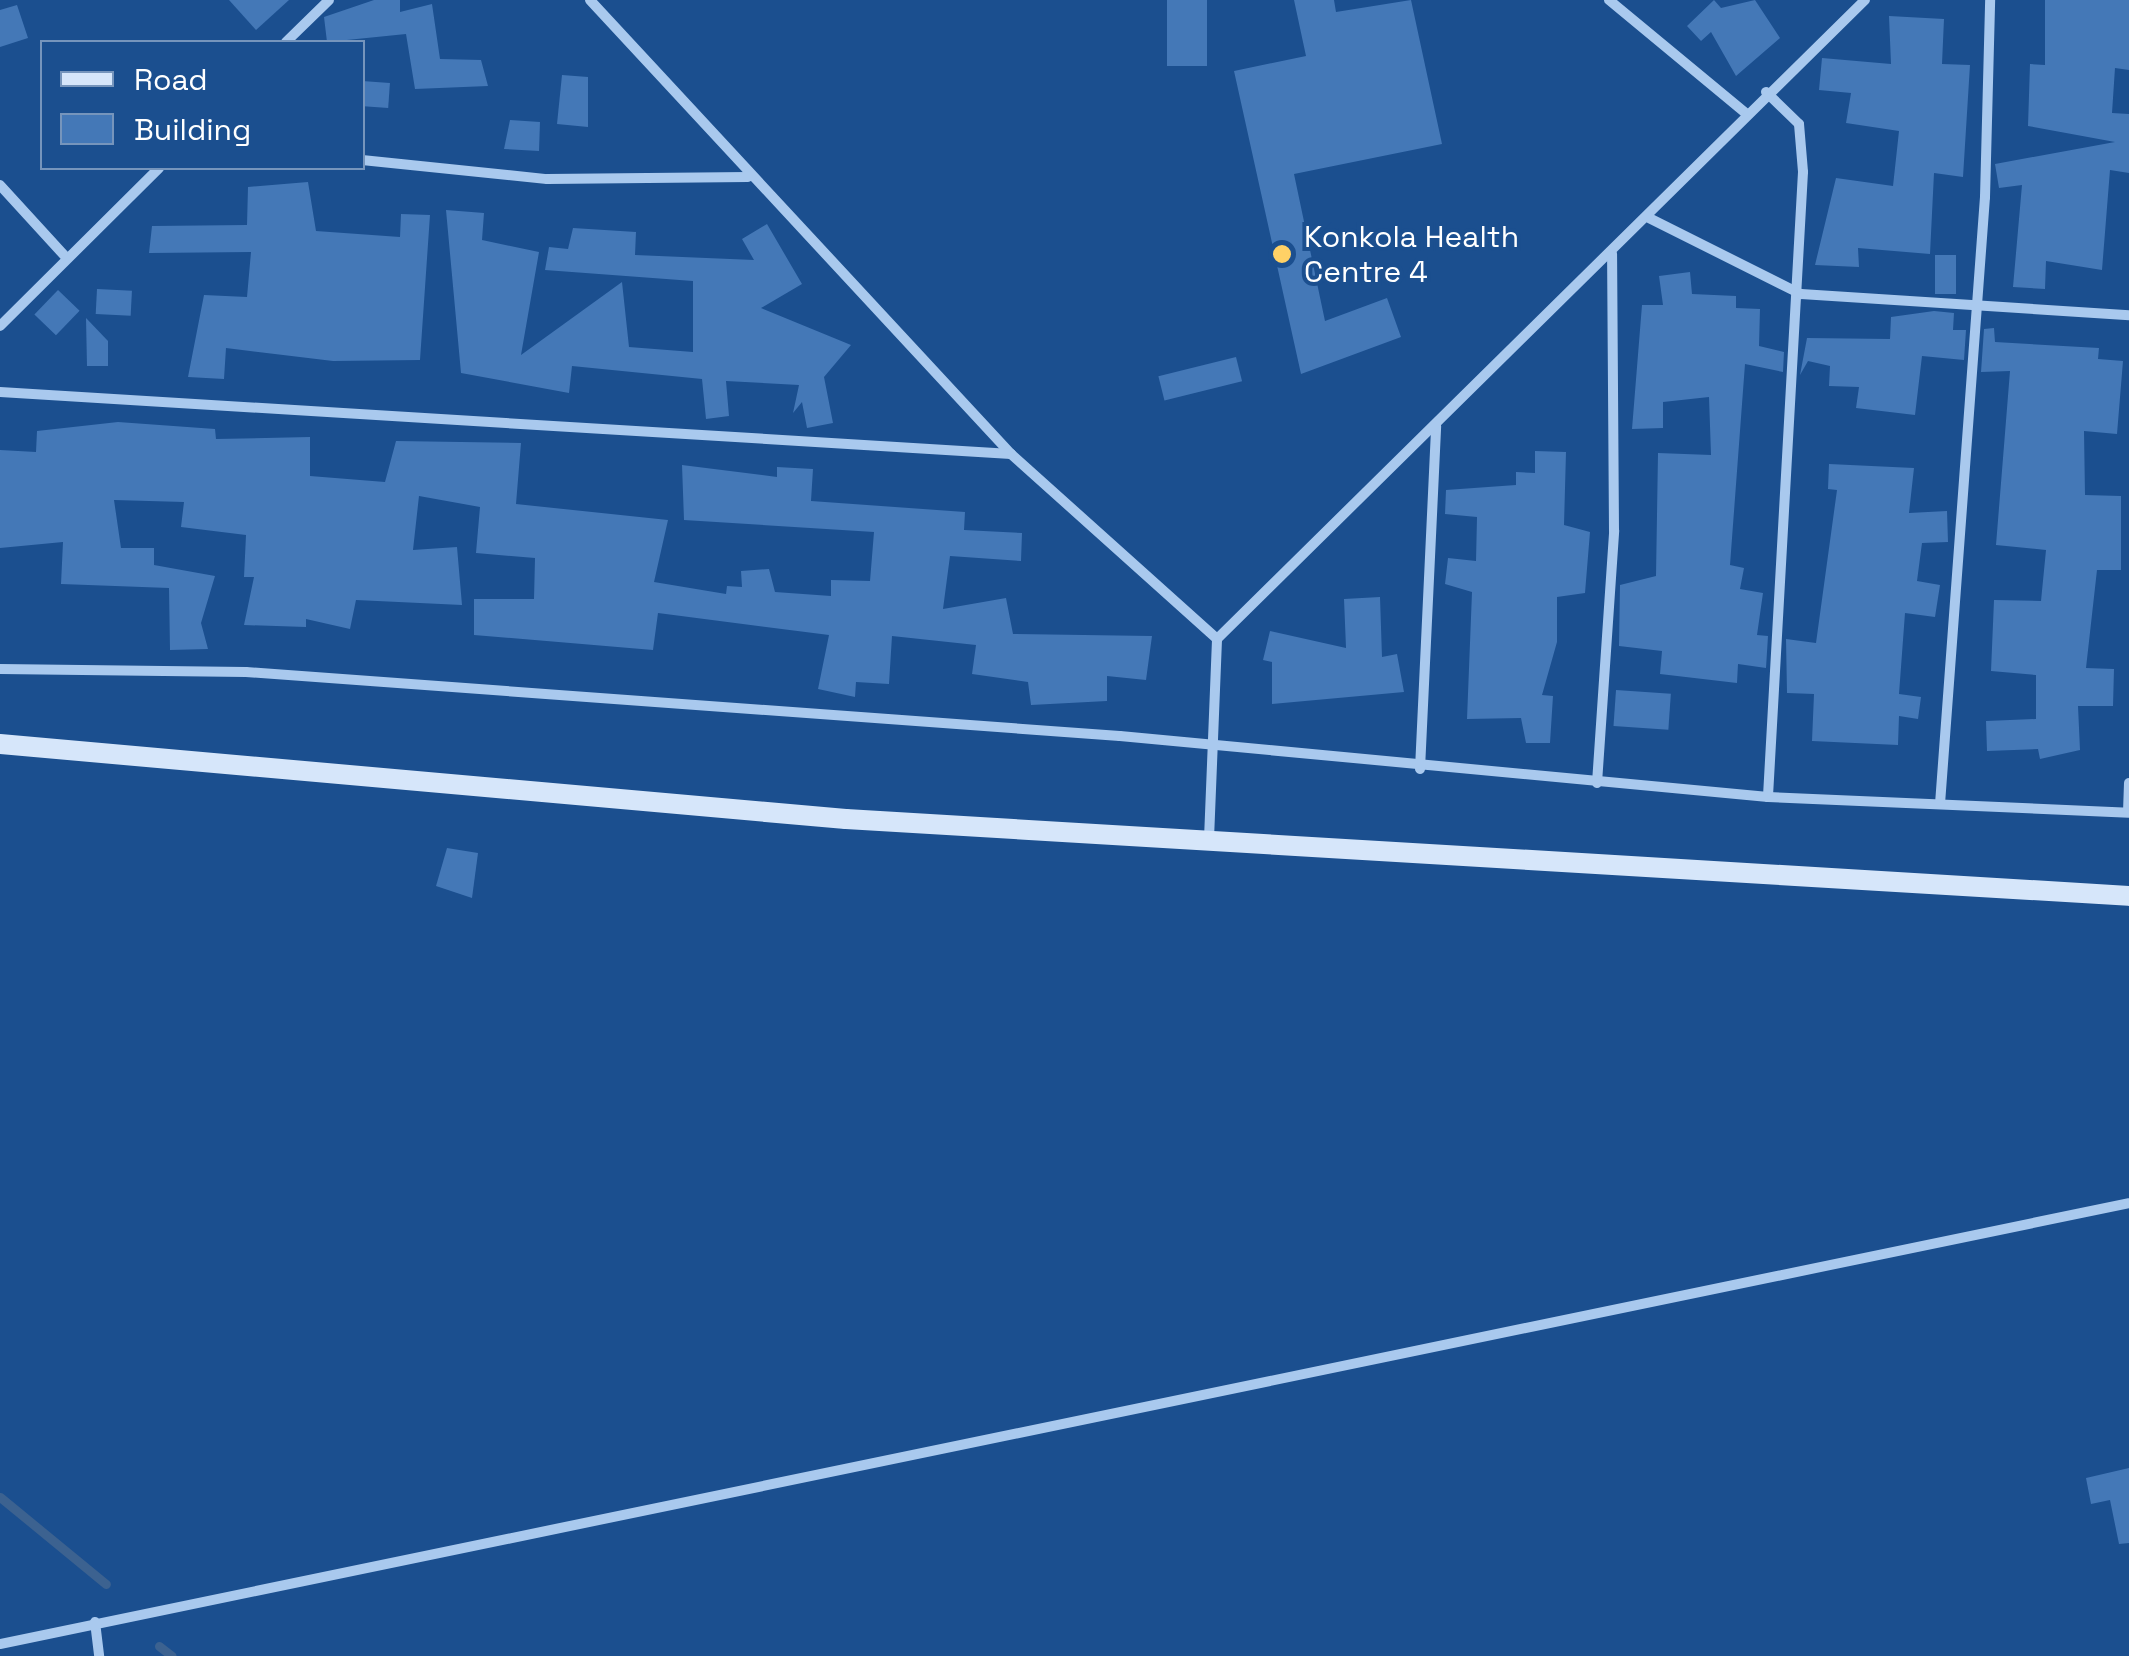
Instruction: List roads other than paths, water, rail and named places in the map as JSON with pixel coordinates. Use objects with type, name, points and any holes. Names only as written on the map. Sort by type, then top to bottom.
[{"type":"street","points":[[288,40],[329,0]]},
{"type":"street","points":[[590,0],[748,177],[1010,454],[1216,639]]},
{"type":"street","points":[[1608,0],[1747,114]]},
{"type":"street","points":[[1208,839],[1207,747],[1216,639],[1649,218],[1766,92],[1865,0]]},
{"type":"street","points":[[1940,804],[1976,306],[1990,0]]},
{"type":"street","points":[[1766,92],[1799,124],[1801,294],[1768,797]]},
{"type":"street","points":[[365,160],[547,179],[748,177]]},
{"type":"street","points":[[0,326],[64,255],[157,170]]},
{"type":"street","points":[[0,185],[64,255]]},
{"type":"street","points":[[1649,218],[1801,294],[2129,315]]},
{"type":"street","points":[[1598,783],[1614,531],[1612,254]]},
{"type":"street","points":[[0,392],[1010,454]]},
{"type":"street","points":[[1420,769],[1436,426]]},
{"type":"street","points":[[0,669],[246,672],[1207,747],[1420,769],[1768,797],[2128,812],[2129,783]]},
{"type":"street","points":[[0,744],[846,819],[2129,896]]},
{"type":"street","points":[[0,1644],[2129,1204]]},
{"type":"street","points":[[95,1622],[99,1656]]},
{"type":"waterway","points":[[0,1497],[106,1584]]},
{"type":"waterway","points":[[159,1646],[172,1656]]},
{"type":"place","name":"Konkola Health Centre 4","points":[[1282,254]]}]
